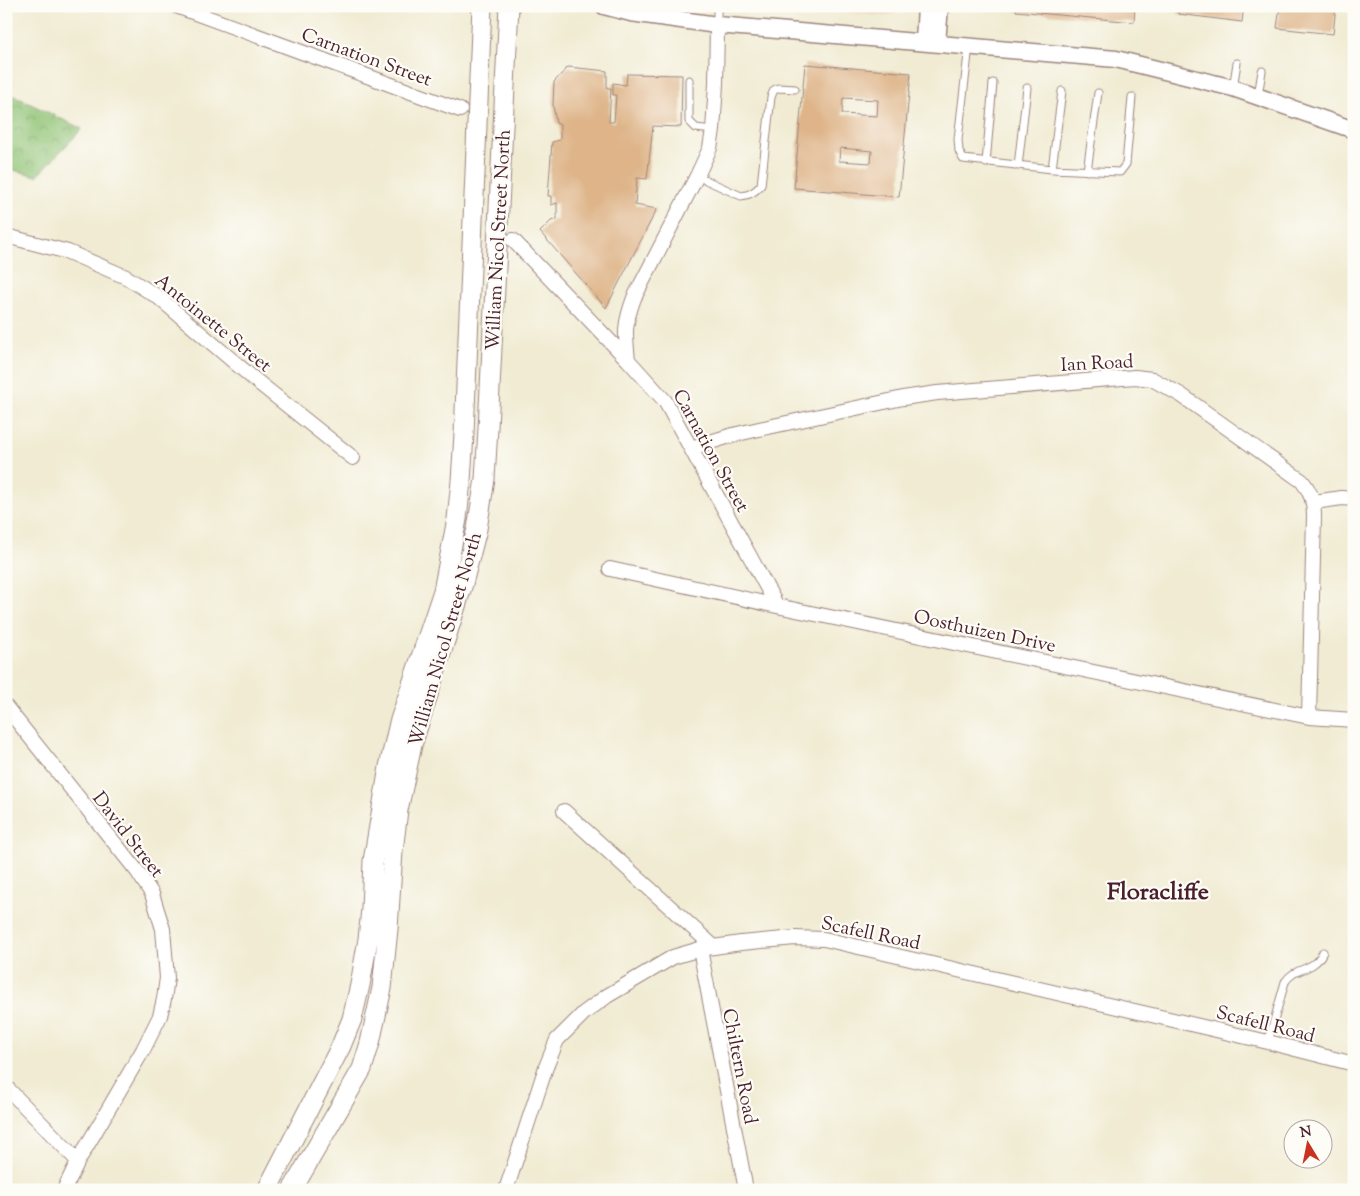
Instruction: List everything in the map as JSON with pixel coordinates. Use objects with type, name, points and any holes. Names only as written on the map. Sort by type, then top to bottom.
[{"type":"main road","name":"William Nicol Street North","points":[[267,1190],[337,1055],[352,1019],[368,939],[373,861],[389,767],[399,723],[443,591],[457,519],[464,434],[482,6]]},
{"type":"main road","name":"William Nicol Street North","points":[[292,1190],[362,1069],[370,1043],[382,988],[398,810],[412,745],[462,587],[477,529],[485,479],[509,6]]},
{"type":"street","name":"Carnation Street","points":[[176,6],[202,10],[460,110]]},
{"type":"street","points":[[604,6],[631,10],[717,12],[930,42],[1116,59],[1233,88],[1354,130]]},
{"type":"street","points":[[926,6],[930,42]]},
{"type":"street","points":[[930,42],[940,6]]},
{"type":"street","points":[[628,360],[625,332],[627,316],[634,298],[710,148],[716,84],[717,12]]},
{"type":"street","name":"Antoinette Street","points":[[6,236],[68,252],[126,277],[158,297],[254,379],[353,458]]},
{"type":"street","name":"Carnation Street","points":[[513,240],[628,360],[665,402],[777,606]]},
{"type":"street","name":"Ian Road","points":[[691,448],[733,435],[903,398],[991,388],[1144,378],[1158,382],[1181,395],[1302,481],[1308,487],[1314,502]]},
{"type":"street","points":[[1309,717],[1314,502],[1342,498],[1354,499]]},
{"type":"street","name":"Oosthuizen Drive","points":[[610,569],[777,606],[1309,717],[1354,720]]},
{"type":"street","name":"David Street","points":[[6,707],[137,871],[152,894],[163,929],[166,978],[160,1016],[143,1050],[78,1161],[64,1190]]},
{"type":"street","points":[[564,811],[714,947]]},
{"type":"street","name":"Scafell Road","points":[[506,1190],[553,1047],[562,1033],[584,1013],[638,977],[673,957],[714,947],[795,938],[824,939],[1268,1042],[1354,1064]]},
{"type":"street","name":"Chiltern Road","points":[[700,950],[746,1190]]},
{"type":"street","points":[[6,1087],[78,1161]]},
{"type":"lane","points":[[970,46],[958,139],[959,150],[963,159],[1052,169],[1120,172],[1126,164],[1132,97]]},
{"type":"lane","points":[[1233,88],[1237,63]]},
{"type":"lane","points":[[1258,96],[1262,71]]},
{"type":"lane","points":[[689,80],[689,121],[696,128],[713,130]]},
{"type":"lane","points":[[986,163],[993,83]]},
{"type":"lane","points":[[697,176],[741,196],[755,192],[761,185],[771,97],[774,90],[778,88],[795,89]]},
{"type":"lane","points":[[1018,166],[1027,88]]},
{"type":"lane","points":[[1052,169],[1062,91]]},
{"type":"lane","points":[[1087,171],[1098,93]]},
{"type":"lane","points":[[1268,1042],[1288,976],[1315,964],[1319,961],[1323,952]]},
{"type":"shaded area","points":[[788,6],[910,6],[908,9],[884,16]]},
{"type":"green space","points":[[6,92],[82,129],[37,176],[6,168]]},
{"type":"building","points":[[1017,6],[1135,6],[1134,22],[1016,11]]},
{"type":"building","points":[[1179,6],[1244,6],[1242,22],[1178,14]]},
{"type":"building","points":[[1280,6],[1336,6],[1333,34],[1277,28]]},
{"type":"building","points":[[805,64],[911,73],[899,197],[794,188]],"holes":[[[843,98],[878,100],[877,116],[842,114]],[[840,148],[872,151],[871,163],[839,161]]]},
{"type":"building","points":[[568,67],[607,71],[607,88],[611,88],[609,122],[614,122],[616,95],[613,95],[613,83],[626,85],[627,74],[682,75],[681,127],[653,126],[647,179],[637,178],[635,205],[657,209],[606,308],[540,232],[551,221],[557,219],[557,203],[551,205],[551,196],[548,196],[552,142],[560,140],[560,125],[556,123],[553,105],[554,82]]},
{"type":"district","name":"Floracliffe","points":[[1158,891]]}]
